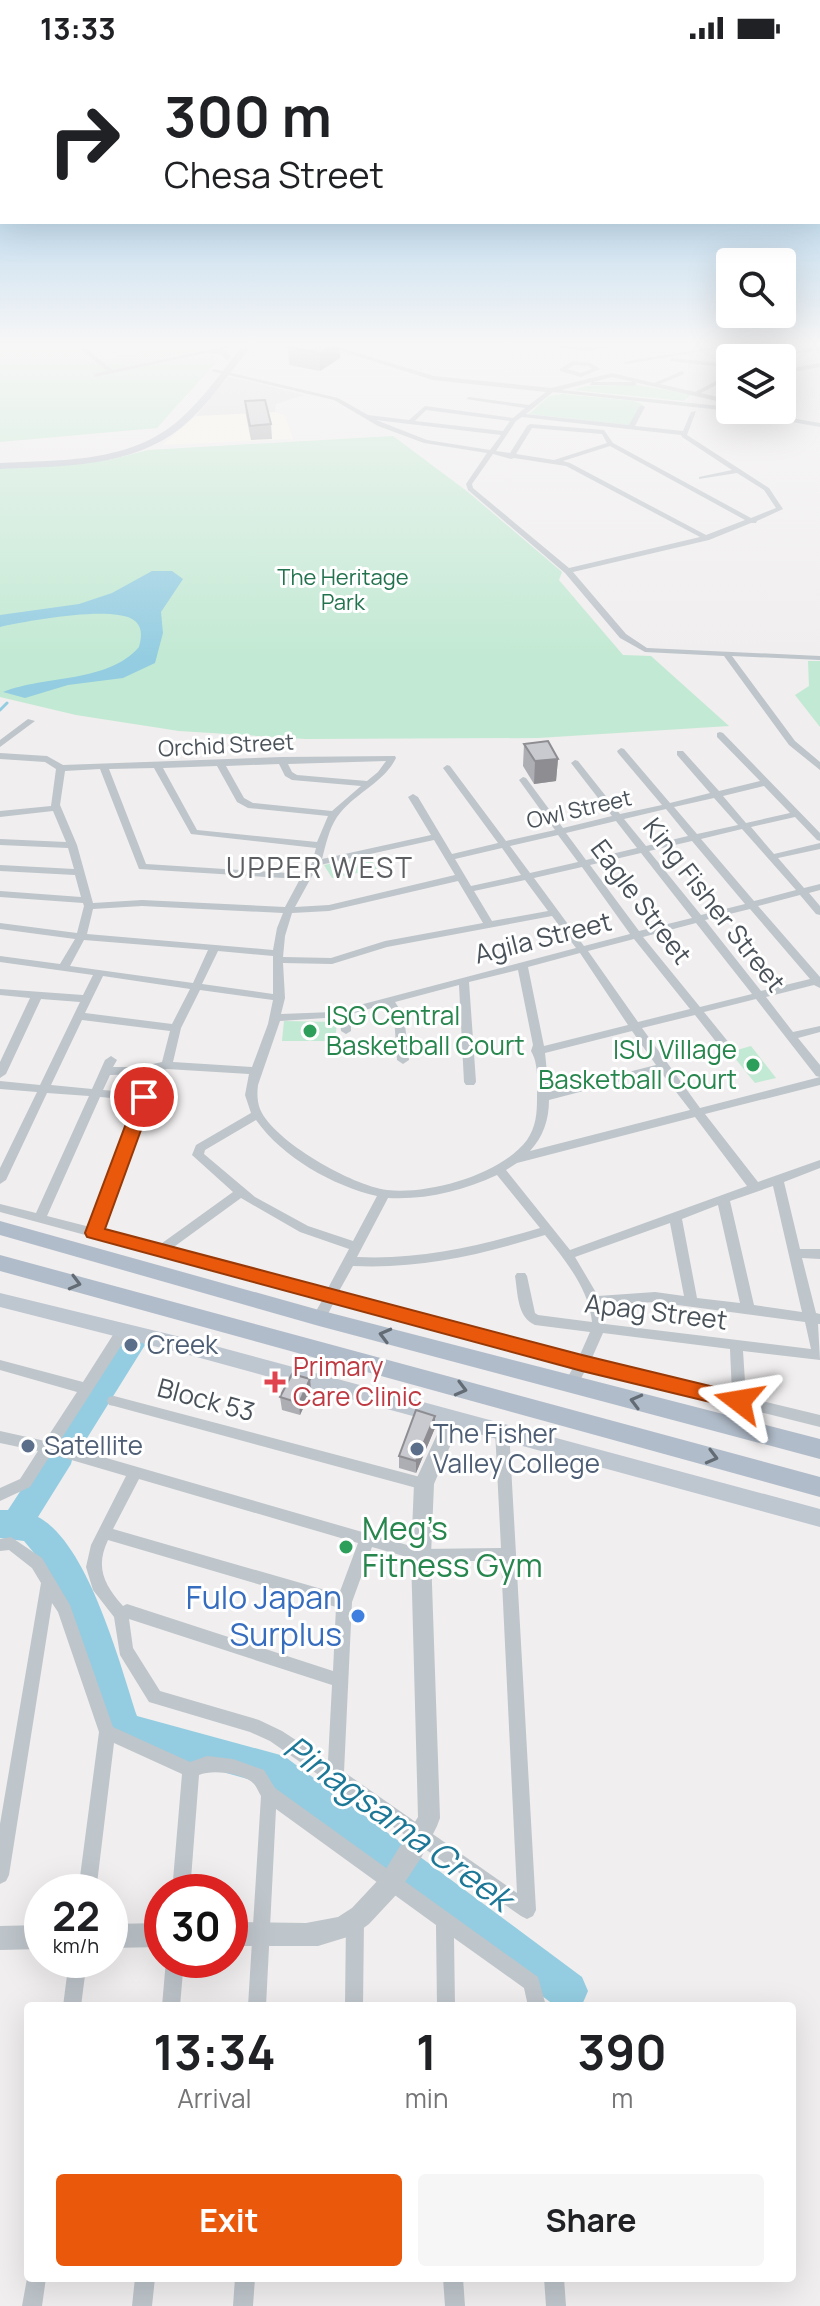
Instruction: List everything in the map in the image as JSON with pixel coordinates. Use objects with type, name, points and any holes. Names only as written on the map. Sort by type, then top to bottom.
[{"type":"main road","points":[[0,464],[101,457],[135,447]]},
{"type":"main road","points":[[0,1228],[319,1318],[820,1449]]},
{"type":"main road","points":[[0,1263],[820,1487]]},
{"type":"main road","points":[[0,1300],[502,1430],[820,1518]]},
{"type":"street","points":[[452,447],[557,461],[706,538]]},
{"type":"street","points":[[493,447],[469,484],[470,489],[568,571],[623,636],[645,650],[820,658]]},
{"type":"street","points":[[511,457],[517,447]]},
{"type":"street","points":[[557,461],[601,447]]},
{"type":"street","points":[[616,447],[754,522]]},
{"type":"street","points":[[568,571],[706,538],[754,522],[780,509],[767,489],[702,447]]},
{"type":"street","points":[[701,478],[740,470]]},
{"type":"street","points":[[727,655],[792,743],[820,767]]},
{"type":"street","points":[[0,744],[31,721]]},
{"type":"street","points":[[720,735],[820,838]]},
{"type":"street","points":[[537,1051],[819,982],[691,838],[621,751]]},
{"type":"street","points":[[680,753],[820,912]]},
{"type":"street","name":"Orchid Street","points":[[0,756],[47,759],[61,768],[392,758],[367,784]]},
{"type":"street","points":[[282,760],[288,774],[295,778],[367,784]]},
{"type":"street","points":[[220,763],[240,800],[251,806],[334,814]]},
{"type":"street","name":"King Fisher Street","points":[[575,763],[820,1073]]},
{"type":"street","points":[[104,767],[142,867],[307,877]]},
{"type":"street","points":[[158,767],[194,832],[318,845]]},
{"type":"street","points":[[61,768],[55,792],[57,808],[72,845],[88,903],[81,937],[64,967]]},
{"type":"street","points":[[447,768],[583,951],[663,1067],[755,1187]]},
{"type":"street","name":"Eagle Street","points":[[523,780],[638,937],[728,1049]]},
{"type":"street","name":"Owl Street","points":[[448,858],[765,783]]},
{"type":"street","points":[[367,784],[334,814],[318,845],[317,863],[289,910],[277,956],[280,998],[276,1018],[255,1071],[251,1097],[256,1115],[293,1150],[340,1178],[384,1194],[443,1191],[512,1160],[820,1081]]},
{"type":"street","points":[[413,797],[434,837],[489,924]]},
{"type":"street","points":[[0,814],[57,808]]},
{"type":"street","points":[[468,890],[796,814]]},
{"type":"street","points":[[317,863],[434,837]]},
{"type":"street","points":[[0,842],[72,845]]},
{"type":"street","points":[[771,857],[820,846]]},
{"type":"street","points":[[0,868],[79,872]]},
{"type":"street","points":[[0,894],[88,903],[289,910],[329,908],[461,877]]},
{"type":"street","name":"Agila Street","points":[[276,1018],[305,1018],[345,1011],[638,937],[820,887]]},
{"type":"street","points":[[0,926],[81,937],[332,961],[385,944],[554,913]]},
{"type":"street","points":[[167,1065],[176,1028],[214,949]]},
{"type":"street","points":[[0,959],[280,998]]},
{"type":"street","points":[[512,1160],[538,1131],[542,1098],[523,967]]},
{"type":"street","points":[[0,1180],[99,973]]},
{"type":"street","points":[[464,981],[470,1082]]},
{"type":"street","points":[[0,992],[87,999]]},
{"type":"street","points":[[0,1074],[37,995]]},
{"type":"street","points":[[388,999],[399,1016],[403,1060]]},
{"type":"street","points":[[345,1011],[346,1031]]},
{"type":"street","points":[[79,1016],[176,1028]]},
{"type":"street","points":[[791,1036],[820,1029]]},
{"type":"street","points":[[40,1218],[109,1065],[139,1071],[167,1065],[255,1071]]},
{"type":"street","points":[[94,1233],[152,1067]]},
{"type":"street","points":[[542,1098],[663,1067]]},
{"type":"street","points":[[0,1085],[144,1097]]},
{"type":"street","points":[[256,1115],[197,1152],[241,1192],[304,1229],[357,1247]]},
{"type":"street","points":[[566,1256],[820,1164]]},
{"type":"street","points":[[498,1168],[548,1230],[596,1301],[598,1329],[571,1384]]},
{"type":"street","points":[[777,1179],[794,1253],[814,1318],[819,1355]]},
{"type":"street","points":[[161,1250],[241,1192]]},
{"type":"street","points":[[319,1318],[384,1194]]},
{"type":"street","points":[[723,1199],[748,1309]]},
{"type":"street","points":[[0,1208],[582,1363],[820,1421]]},
{"type":"street","points":[[675,1216],[691,1301]]},
{"type":"street","points":[[349,1261],[405,1264],[439,1261],[548,1230]]},
{"type":"street","points":[[794,1253],[820,1254]]},
{"type":"street","name":"Apag Street","points":[[521,1276],[529,1315],[535,1320],[819,1355]]},
{"type":"street","points":[[596,1301],[655,1297],[814,1318]]},
{"type":"street","points":[[0,1495],[25,1483],[123,1331]]},
{"type":"street","points":[[736,1345],[739,1401]]},
{"type":"street","points":[[0,1365],[87,1389]]},
{"type":"street","name":"Block 53","points":[[114,1401],[424,1484]]},
{"type":"street","points":[[248,1933],[331,1932],[355,1920],[391,1883],[429,1818],[421,1555],[424,1484],[453,1418]]},
{"type":"street","points":[[134,1475],[90,1561],[94,1577],[121,1614],[125,1650],[155,1697],[253,1725],[276,1736],[336,1776],[417,1843],[527,1910],[502,1430]]},
{"type":"street","points":[[0,1437],[48,1447],[134,1475],[421,1555],[508,1554]]},
{"type":"street","points":[[104,1533],[344,1602]]},
{"type":"street","points":[[336,1776],[344,1602],[367,1540]]},
{"type":"street","points":[[0,1545],[11,1543],[37,1563],[65,1610],[107,1732],[89,1874]]},
{"type":"street","points":[[0,1875],[48,1584]]},
{"type":"street","points":[[121,1614],[127,1611],[339,1680]]},
{"type":"street","points":[[107,1732],[191,1770]]},
{"type":"street","points":[[191,1770],[201,1763],[213,1761],[258,1776],[269,1794],[532,1983],[536,2002]]},
{"type":"street","points":[[182,1874],[191,1770]]},
{"type":"street","points":[[257,2002],[269,1794]]},
{"type":"street","points":[[354,2002],[355,1920]]},
{"type":"street","points":[[445,1920],[446,2002]]},
{"type":"street","points":[[0,1938],[24,1937]]},
{"type":"street","points":[[73,2002],[76,1978]]},
{"type":"street","points":[[171,2002],[173,1978]]},
{"type":"street","points":[[32,2306],[35,2282]]},
{"type":"street","points":[[142,2306],[145,2282]]},
{"type":"street","points":[[243,2306],[245,2282]]},
{"type":"street","points":[[453,2282],[455,2306]]},
{"type":"street","points":[[554,2282],[556,2306]]},
{"type":"green space","name":"The Heritage Park","points":[[408,447],[468,492],[562,572],[559,580],[623,655],[651,656],[729,726],[538,738],[306,739],[179,731],[76,715],[0,697],[0,469],[109,460],[148,450]]},
{"type":"green space","points":[[808,661],[820,661],[820,727],[795,695],[809,686]]},
{"type":"green space","points":[[369,856],[377,869],[332,878],[324,865]]},
{"type":"green space","name":"ISG Central Basketball Court","points":[[284,1021],[337,1022],[335,1041],[282,1041]]},
{"type":"green space","name":"ISU Village Basketball Court","points":[[751,1046],[776,1078],[755,1083],[730,1052]]},
{"type":"water","points":[[152,571],[172,571],[183,579],[161,612],[163,633],[155,663],[123,678],[68,685],[25,698],[3,692],[111,667],[139,647],[141,635],[136,622],[121,615],[87,614],[0,627],[0,615],[79,604],[112,593]]},
{"type":"building","points":[[548,741],[558,759],[535,761],[524,744]]},
{"type":"building","points":[[292,1374],[310,1379],[299,1403],[280,1397]]},
{"type":"building","points":[[416,1410],[435,1416],[416,1461],[399,1456]]},
{"type":"waterway","points":[[0,710],[7,703]]},
{"type":"waterway","points":[[68,1442],[131,1345]]},
{"type":"waterway","points":[[17,1523],[60,1455]]},
{"type":"waterway","name":"Pinagsama Creek","points":[[0,1524],[19,1524],[31,1528],[66,1571],[90,1624],[124,1729],[271,1768],[568,1991]]},
{"type":"place","name":"ISG Central Basketball Court","points":[[310,1031]]},
{"type":"place","name":"ISU Village Basketball Court","points":[[753,1065]]},
{"type":"place","name":"Creek","points":[[131,1345]]},
{"type":"place","name":"Primary Care Clinic","points":[[275,1382]]},
{"type":"place","name":"Satellite","points":[[28,1446]]},
{"type":"place","name":"The Fisher Valley College","points":[[417,1449]]},
{"type":"place","name":"Meg’s Fitness Gym","points":[[346,1547]]},
{"type":"place","name":"Fulo Japan Surplus","points":[[358,1616]]},
{"type":"district","name":"UPPER WEST","points":[[320,868]]},
{"type":"route","points":[[144,1097],[94,1233],[582,1363],[739,1401]]}]
